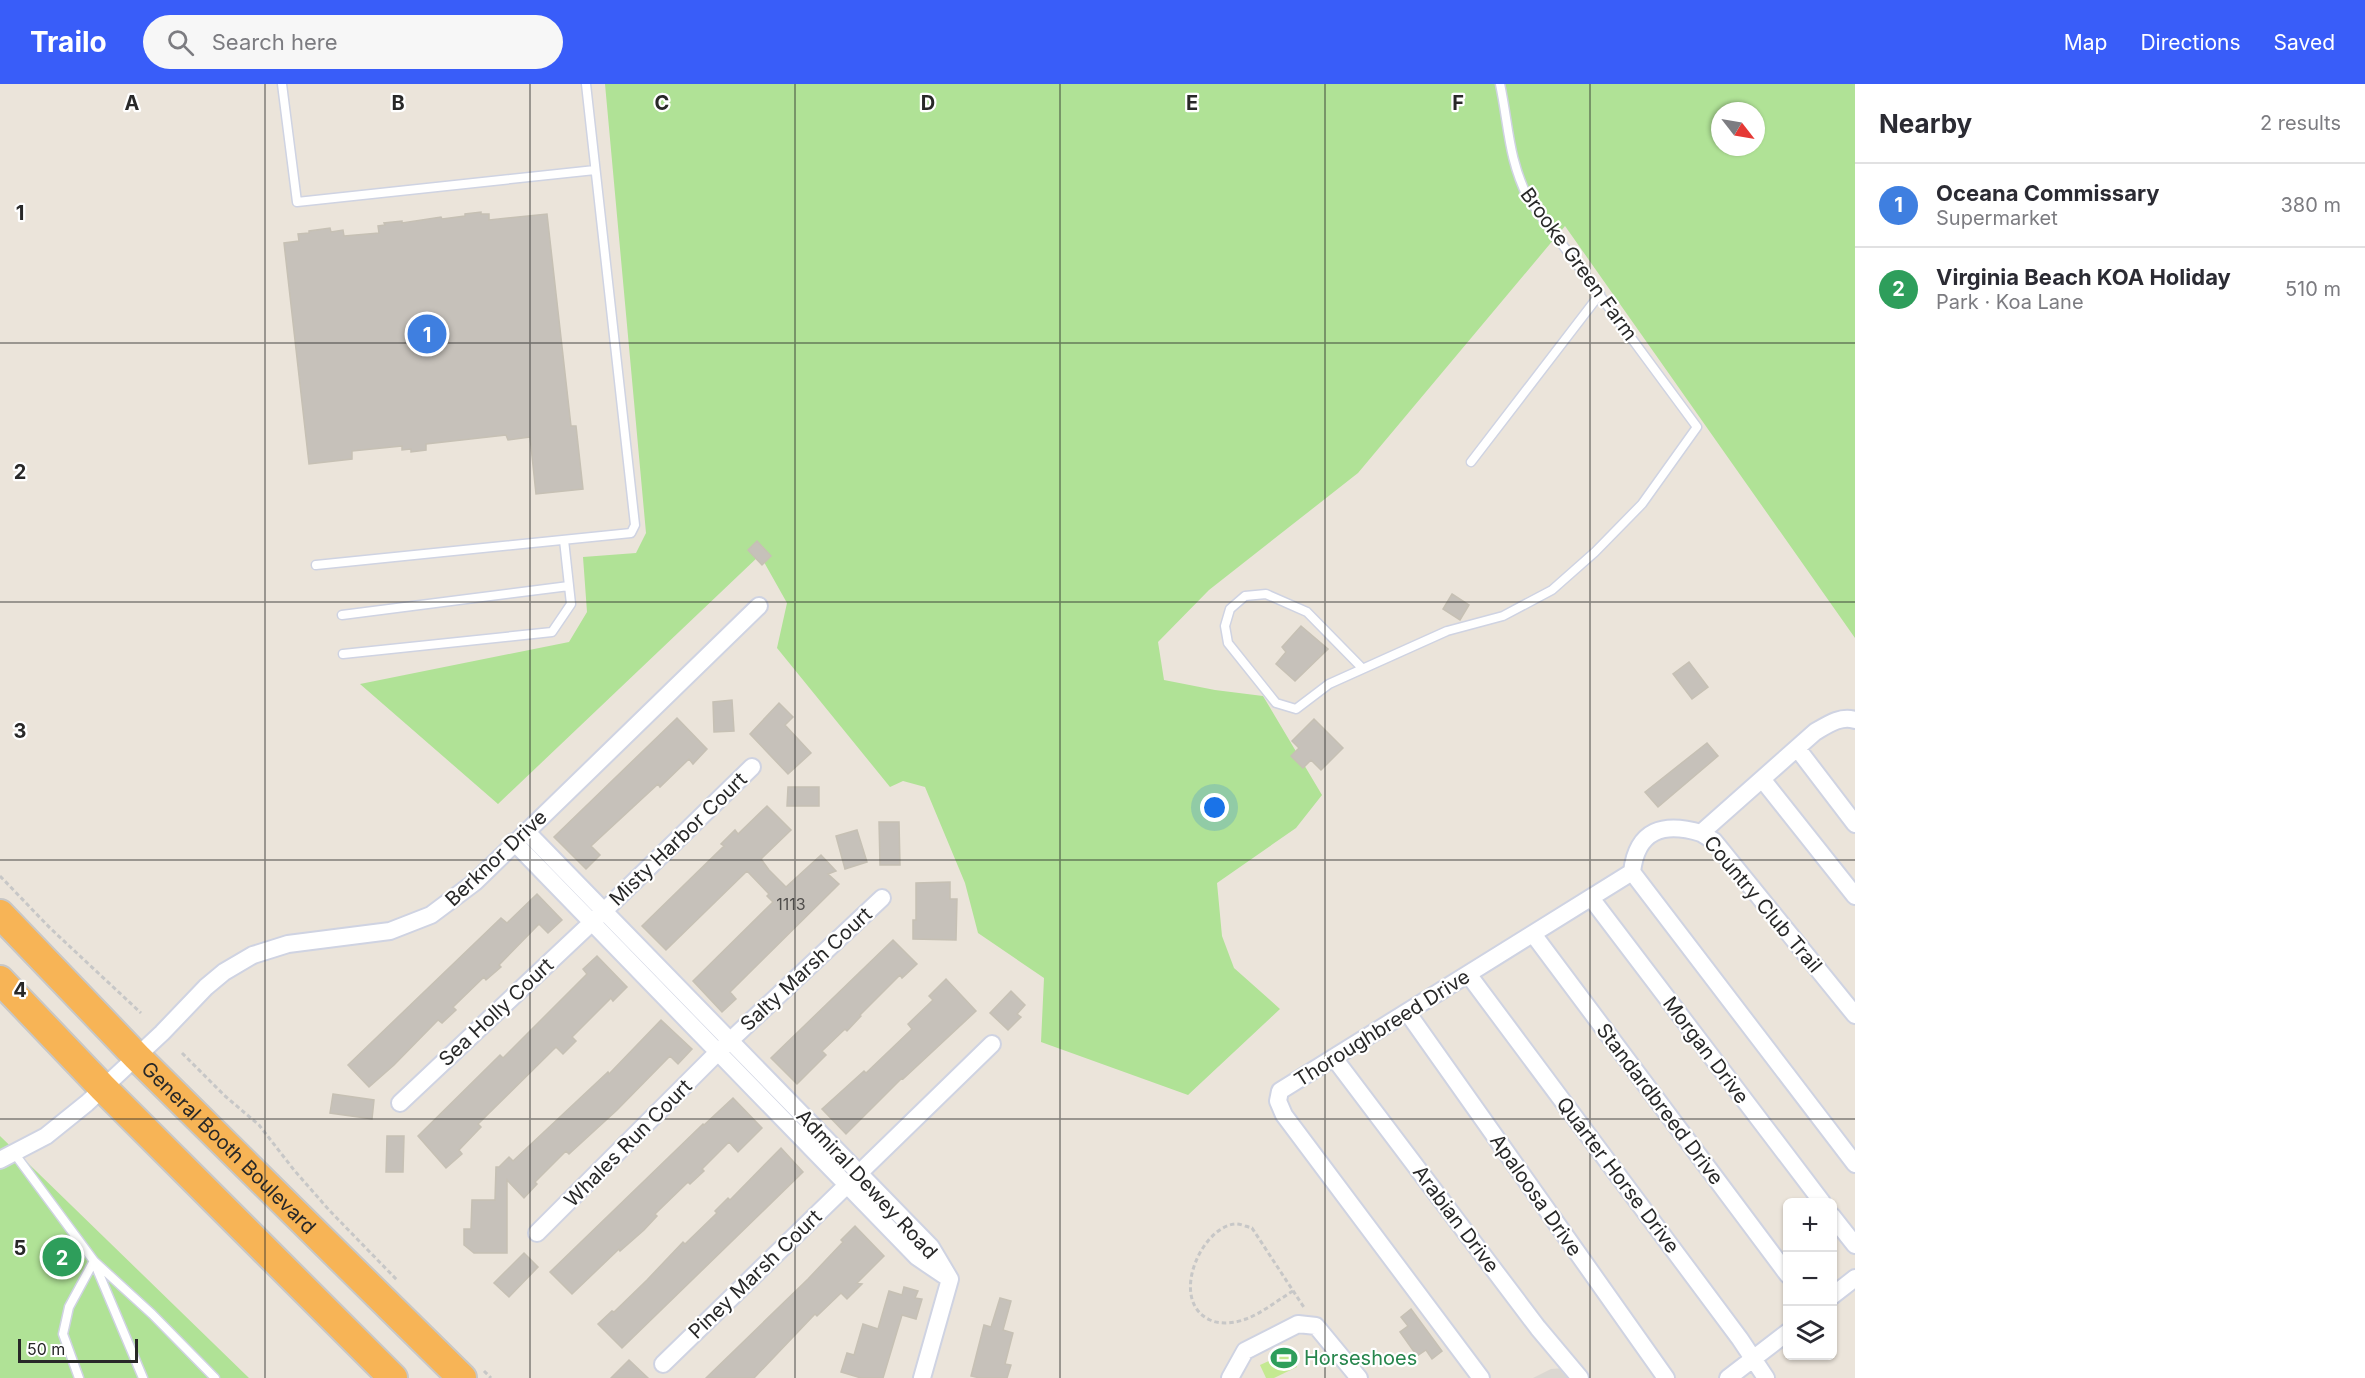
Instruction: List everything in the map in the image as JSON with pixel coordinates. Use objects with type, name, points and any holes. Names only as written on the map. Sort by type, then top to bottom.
[{"type":"highway","name":"General Booth Boulevard","points":[[0,914],[137,1057],[462,1378]]},
{"type":"highway","points":[[0,980],[103,1088],[393,1378]]},
{"type":"street","name":"Berknor Drive","points":[[7,1157],[46,1136],[137,1057],[206,987],[224,972],[253,955],[288,944],[390,931],[431,915],[475,882],[759,606]]},
{"type":"street","name":"Country Club Trail","points":[[1855,720],[1848,718],[1832,722],[1815,732],[1701,833],[1714,841],[1855,1015]]},
{"type":"street","points":[[1797,748],[1855,824]]},
{"type":"street","name":"Misty Harbor Court","points":[[598,916],[752,767]]},
{"type":"street","points":[[1762,779],[1855,896]]},
{"type":"street","points":[[1701,833],[1685,828],[1662,828],[1645,838],[1634,856],[1632,872],[1855,1164]]},
{"type":"street","name":"Admiral Dewey Road","points":[[520,837],[853,1179],[917,1257],[950,1279],[922,1378]]},
{"type":"street","name":"Thoroughbreed Drive","points":[[1481,1378],[1284,1115],[1278,1101],[1280,1091],[1632,872]]},
{"type":"street","name":"Salty Marsh Court","points":[[724,1047],[882,898]]},
{"type":"street","name":"Morgan Drive","points":[[1591,898],[1818,1198]]},
{"type":"street","name":"Sea Holly Court","points":[[400,1103],[598,916]]},
{"type":"street","name":"Standardbreed Drive","points":[[1533,934],[1783,1268]]},
{"type":"street","name":"Quarter Horse Drive","points":[[1468,974],[1766,1378]]},
{"type":"street","name":"Apaloosa Drive","points":[[1407,1012],[1666,1378]]},
{"type":"street","name":"Piney Marsh Court","points":[[663,1364],[992,1044]]},
{"type":"street","name":"Whales Run Court","points":[[537,1233],[724,1047]]},
{"type":"street","name":"Arabian Drive","points":[[1334,1058],[1538,1328],[1580,1378]]},
{"type":"street","points":[[1837,1221],[1855,1245]]},
{"type":"street","points":[[1837,1293],[1855,1278]]},
{"type":"street","points":[[1230,1378],[1245,1351],[1298,1324],[1316,1326],[1359,1378]]},
{"type":"street","points":[[1728,1378],[1783,1336]]},
{"type":"lane","points":[[282,84],[297,202],[595,170]]},
{"type":"lane","points":[[316,565],[631,532],[635,525],[585,84]]},
{"type":"lane","name":"Brooke Green Farm","points":[[1362,669],[1447,632],[1503,616],[1552,590],[1595,552],[1642,504],[1697,427],[1528,198],[1510,152],[1500,84]]},
{"type":"lane","points":[[1472,462],[1600,294]]},
{"type":"lane","points":[[343,654],[552,632],[571,604],[564,540]]},
{"type":"lane","points":[[342,615],[569,585]]},
{"type":"lane","points":[[1266,594],[1285,601],[1307,612],[1362,669],[1329,684],[1296,709],[1276,703],[1228,643],[1225,626],[1230,609],[1245,596],[1266,594]]},
{"type":"lane","points":[[7,1157],[94,1261],[152,1314],[215,1378]]},
{"type":"lane","points":[[79,1378],[63,1334],[69,1306],[94,1261]]},
{"type":"lane","points":[[94,1261],[143,1378]]},
{"type":"path","points":[[0,876],[50,928],[141,1013]]},
{"type":"path","points":[[182,1053],[225,1096],[259,1125],[329,1210]]},
{"type":"path","points":[[1293,1290],[1246,1319],[1219,1324],[1202,1316],[1191,1303],[1190,1281],[1199,1254],[1213,1234],[1234,1224],[1252,1228],[1293,1290],[1316,1326]]},
{"type":"green space","points":[[605,84],[1855,84],[1855,638],[1565,226],[1358,473],[1209,590],[1158,642],[1164,680],[1263,696],[1322,795],[1296,828],[1217,883],[1222,936],[1234,968],[1280,1009],[1188,1095],[1041,1042],[1044,978],[978,933],[965,883],[925,787],[903,781],[890,787],[777,648],[787,603],[760,555],[498,804],[360,684],[569,642],[587,612],[583,557],[636,553],[646,533]]},
{"type":"green space","points":[[0,1136],[249,1378],[0,1378]]},
{"type":"green space","name":"Horseshoes","points":[[1290,1351],[1297,1367],[1274,1378],[1266,1378],[1260,1365]]},
{"type":"shaded area","points":[[1564,1368],[1573,1378],[1533,1378],[1551,1369]]},
{"type":"building","points":[[481,212],[481,214],[489,214],[489,220],[547,214],[571,426],[576,426],[583,489],[536,494],[530,437],[508,440],[506,435],[426,444],[426,450],[411,452],[411,449],[402,450],[402,446],[352,451],[352,459],[309,464],[284,243],[299,241],[298,234],[309,233],[309,231],[330,228],[331,232],[343,230],[344,236],[379,233],[378,226],[385,225],[384,223],[402,221],[402,223],[441,217],[442,219]]},
{"type":"building","points":[[757,541],[771,556],[762,565],[748,550]]},
{"type":"building","points":[[1452,594],[1469,605],[1460,620],[1443,609]]},
{"type":"building","points":[[1301,626],[1328,649],[1295,681],[1276,664],[1286,652],[1282,647]]},
{"type":"building","points":[[1689,662],[1708,687],[1692,699],[1673,674]]},
{"type":"building","points":[[732,700],[734,731],[714,732],[713,702]]},
{"type":"building","points":[[779,703],[793,717],[785,725],[811,753],[788,774],[750,734]]},
{"type":"building","points":[[677,718],[707,749],[693,764],[689,759],[660,787],[658,784],[591,846],[600,855],[586,869],[554,837]]},
{"type":"building","points":[[1314,719],[1343,748],[1321,770],[1311,760],[1303,768],[1291,756],[1299,748],[1292,741]]},
{"type":"building","points":[[1707,743],[1718,756],[1658,807],[1645,792]]},
{"type":"building","points":[[788,787],[819,787],[819,806],[787,806]]},
{"type":"building","points":[[767,806],[791,830],[761,859],[769,870],[786,887],[821,855],[836,871],[828,874],[839,884],[730,992],[736,999],[722,1012],[693,981],[773,902],[767,896],[769,894],[747,871],[666,950],[642,926],[724,846],[721,844],[735,830],[738,834]]},
{"type":"building","points":[[879,822],[899,822],[900,865],[880,865]]},
{"type":"building","points":[[857,830],[867,862],[845,869],[836,836]]},
{"type":"building","points":[[950,882],[950,899],[957,899],[956,940],[913,939],[913,920],[916,920],[916,883]]},
{"type":"building","points":[[537,894],[562,920],[548,933],[539,924],[499,965],[501,967],[486,980],[484,977],[453,1007],[456,1010],[442,1023],[438,1020],[369,1087],[348,1065],[501,918],[507,923]]},
{"type":"building","points":[[893,940],[917,964],[902,978],[900,975],[847,1031],[845,1029],[822,1051],[826,1055],[797,1084],[771,1058]]},
{"type":"building","points":[[597,956],[627,987],[613,1001],[611,998],[572,1037],[576,1041],[563,1054],[556,1047],[478,1124],[481,1127],[459,1150],[462,1154],[446,1168],[418,1136],[500,1055],[503,1058],[587,974],[583,969]]},
{"type":"building","points":[[946,979],[976,1011],[902,1078],[846,1134],[822,1109],[864,1071],[866,1073],[912,1029],[908,1024],[933,1000],[929,996]]},
{"type":"building","points":[[1011,991],[1025,1005],[1017,1014],[1021,1017],[1008,1030],[990,1013]]},
{"type":"building","points":[[661,1020],[692,1049],[678,1064],[670,1056],[617,1110],[569,1154],[566,1151],[535,1182],[537,1184],[524,1198],[507,1180],[507,1253],[474,1253],[464,1245],[464,1229],[471,1229],[472,1200],[495,1200],[496,1167],[499,1167],[509,1157],[513,1161],[608,1072],[609,1074]]},
{"type":"building","points":[[333,1094],[374,1100],[372,1119],[330,1113]]},
{"type":"building","points":[[733,1098],[762,1128],[738,1152],[729,1142],[702,1169],[704,1171],[690,1184],[688,1182],[655,1214],[657,1216],[644,1230],[620,1251],[619,1249],[572,1294],[550,1272],[703,1124]]},
{"type":"building","points":[[387,1136],[404,1136],[403,1172],[386,1172]]},
{"type":"building","points":[[781,1148],[803,1172],[622,1348],[598,1324],[612,1311],[614,1312],[683,1242],[685,1244],[717,1213],[715,1211],[728,1198],[730,1200]]},
{"type":"building","points":[[855,1226],[884,1256],[857,1283],[862,1284],[847,1299],[841,1293],[817,1316],[815,1314],[754,1378],[706,1378],[808,1279]]},
{"type":"building","points":[[524,1253],[538,1267],[509,1297],[494,1283]]},
{"type":"building","points":[[904,1287],[918,1291],[915,1298],[922,1299],[916,1319],[902,1315],[883,1378],[861,1378],[841,1372],[847,1353],[854,1355],[863,1324],[878,1329],[889,1291],[902,1295]]},
{"type":"building","points":[[1000,1298],[1011,1301],[1003,1330],[1013,1333],[1005,1364],[1011,1365],[1007,1378],[971,1376],[984,1325],[991,1327]]},
{"type":"building","points":[[1411,1309],[1442,1351],[1432,1359],[1426,1350],[1417,1356],[1400,1332],[1408,1326],[1401,1317]]},
{"type":"building","points":[[629,1360],[648,1378],[611,1378]]},
{"type":"place","name":"Oceana Commissary","points":[[427,334]]},
{"type":"place","name":"Virginia Beach KOA Holiday","points":[[62,1257]]},
{"type":"place","name":"Horseshoes","points":[[1284,1358]]}]
